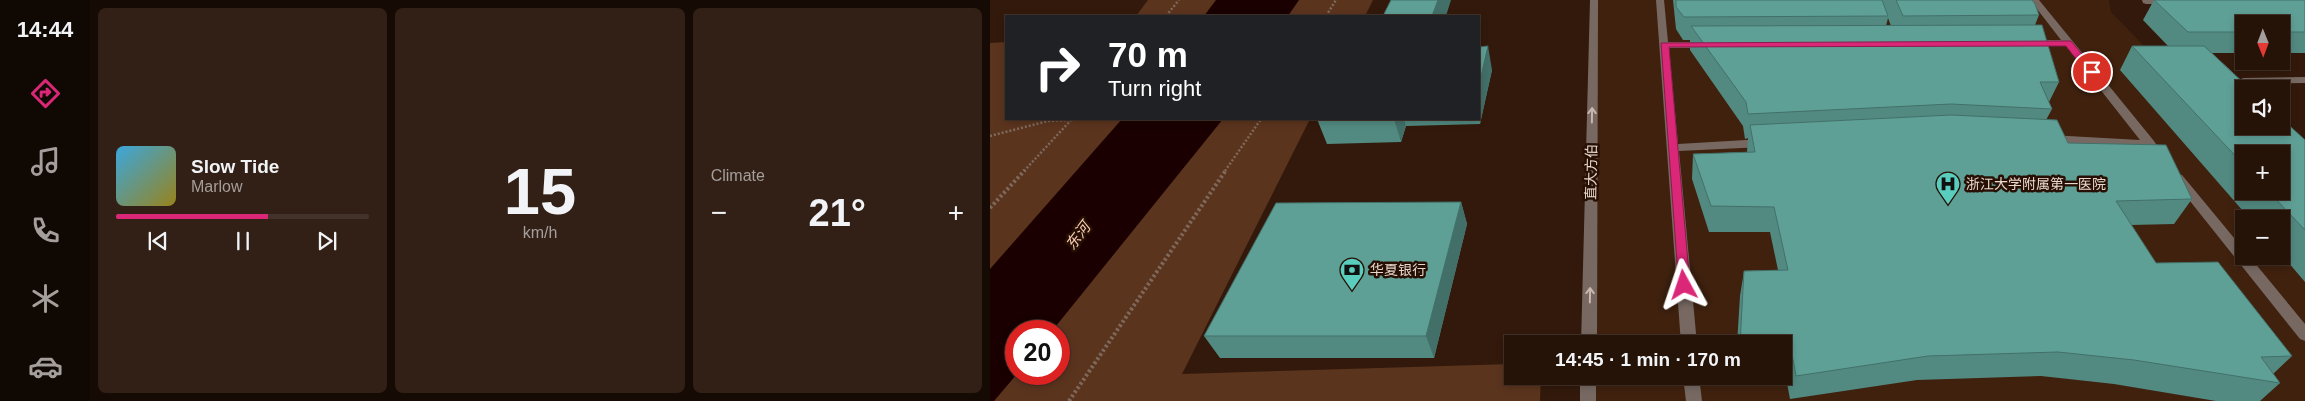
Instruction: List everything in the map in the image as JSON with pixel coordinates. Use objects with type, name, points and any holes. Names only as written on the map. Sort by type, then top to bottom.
[{"type":"street","name":"直大方伯","points":[[1589,335],[1594,0]]},
{"type":"street","points":[[1660,0],[1688,335]]},
{"type":"street","points":[[2034,0],[2305,335]]},
{"type":"street","points":[[2146,1],[2176,1]]},
{"type":"street","points":[[2019,43],[2068,43]]},
{"type":"street","points":[[1664,45],[1713,44]]},
{"type":"street","points":[[2290,80],[2305,80]]},
{"type":"street","points":[[2041,138],[2150,144]]},
{"type":"street","points":[[1673,148],[1772,143]]},
{"type":"street","points":[[1588,385],[1588,401]]},
{"type":"street","points":[[1693,385],[1694,401]]},
{"type":"path","points":[[1167,15],[1179,0]]},
{"type":"path","points":[[1327,15],[1336,0]]},
{"type":"path","points":[[990,136],[1048,120]]},
{"type":"path","points":[[990,208],[1071,120]]},
{"type":"path","points":[[1069,401],[1260,120]]},
{"type":"shaded area","points":[[1148,0],[1373,0],[1366,15],[1137,15]]},
{"type":"shaded area","name":"浙江大学附属第一医院","points":[[1594,0],[2109,0],[2111,12],[2158,60],[2235,118],[2235,135],[2258,135],[2272,145],[2235,145],[2235,200],[2290,200],[2290,159],[2305,170],[2305,401],[1588,401],[1588,385],[1792,385],[1792,335],[1589,335]]},
{"type":"shaded area","points":[[1005,42],[1005,120],[1309,120],[1182,374],[1504,364],[1504,385],[1541,385],[1540,401],[990,401],[990,43]]},
{"type":"water","points":[[1216,0],[1299,0],[1289,15],[1205,15]]},
{"type":"water","name":"东河","points":[[1121,120],[1222,120],[1061,320],[1005,320],[1005,385],[1008,385],[994,401],[990,401],[990,269]]},
{"type":"building","points":[[1391,0],[1438,0],[1432,15],[1384,15]]},
{"type":"building","points":[[1676,0],[1882,0],[1888,16],[1684,17],[1676,7]]},
{"type":"building","points":[[1896,0],[2032,0],[2039,15],[1903,16]]},
{"type":"building","points":[[2154,0],[2305,0],[2305,32],[2290,32],[2290,15],[2235,15],[2235,32],[2188,32]]},
{"type":"building","points":[[2042,25],[2059,82],[2040,82],[2052,109],[1951,104],[1748,114],[1746,102],[1691,26]]},
{"type":"building","points":[[1488,46],[1480,81],[1480,47]]},
{"type":"building","points":[[2132,46],[2204,46],[2240,80],[2235,80],[2235,135],[2290,135],[2290,126],[2305,140],[2305,230],[2290,214],[2290,210],[2286,210],[2277,200],[2290,200],[2290,145],[2235,145],[2235,155]]},
{"type":"building","points":[[1951,115],[2057,120],[2068,143],[2166,145],[2192,199],[2116,201],[2156,263],[2218,262],[2292,356],[2261,357],[2280,383],[2134,360],[2058,352],[1928,356],[1796,376],[1792,354],[1792,335],[1740,335],[1744,271],[1788,270],[1774,207],[1711,206],[1693,154],[1755,152],[1750,125]]},
{"type":"building","name":"华夏银行","points":[[1461,202],[1426,336],[1204,336],[1276,203]]},
{"type":"place","name":"浙江大学附属第一医院","points":[[1948,205]]},
{"type":"place","name":"华夏银行","points":[[1352,291]]},
{"type":"route","points":[[1684,285],[1664,45],[2068,43],[2092,72]]}]
